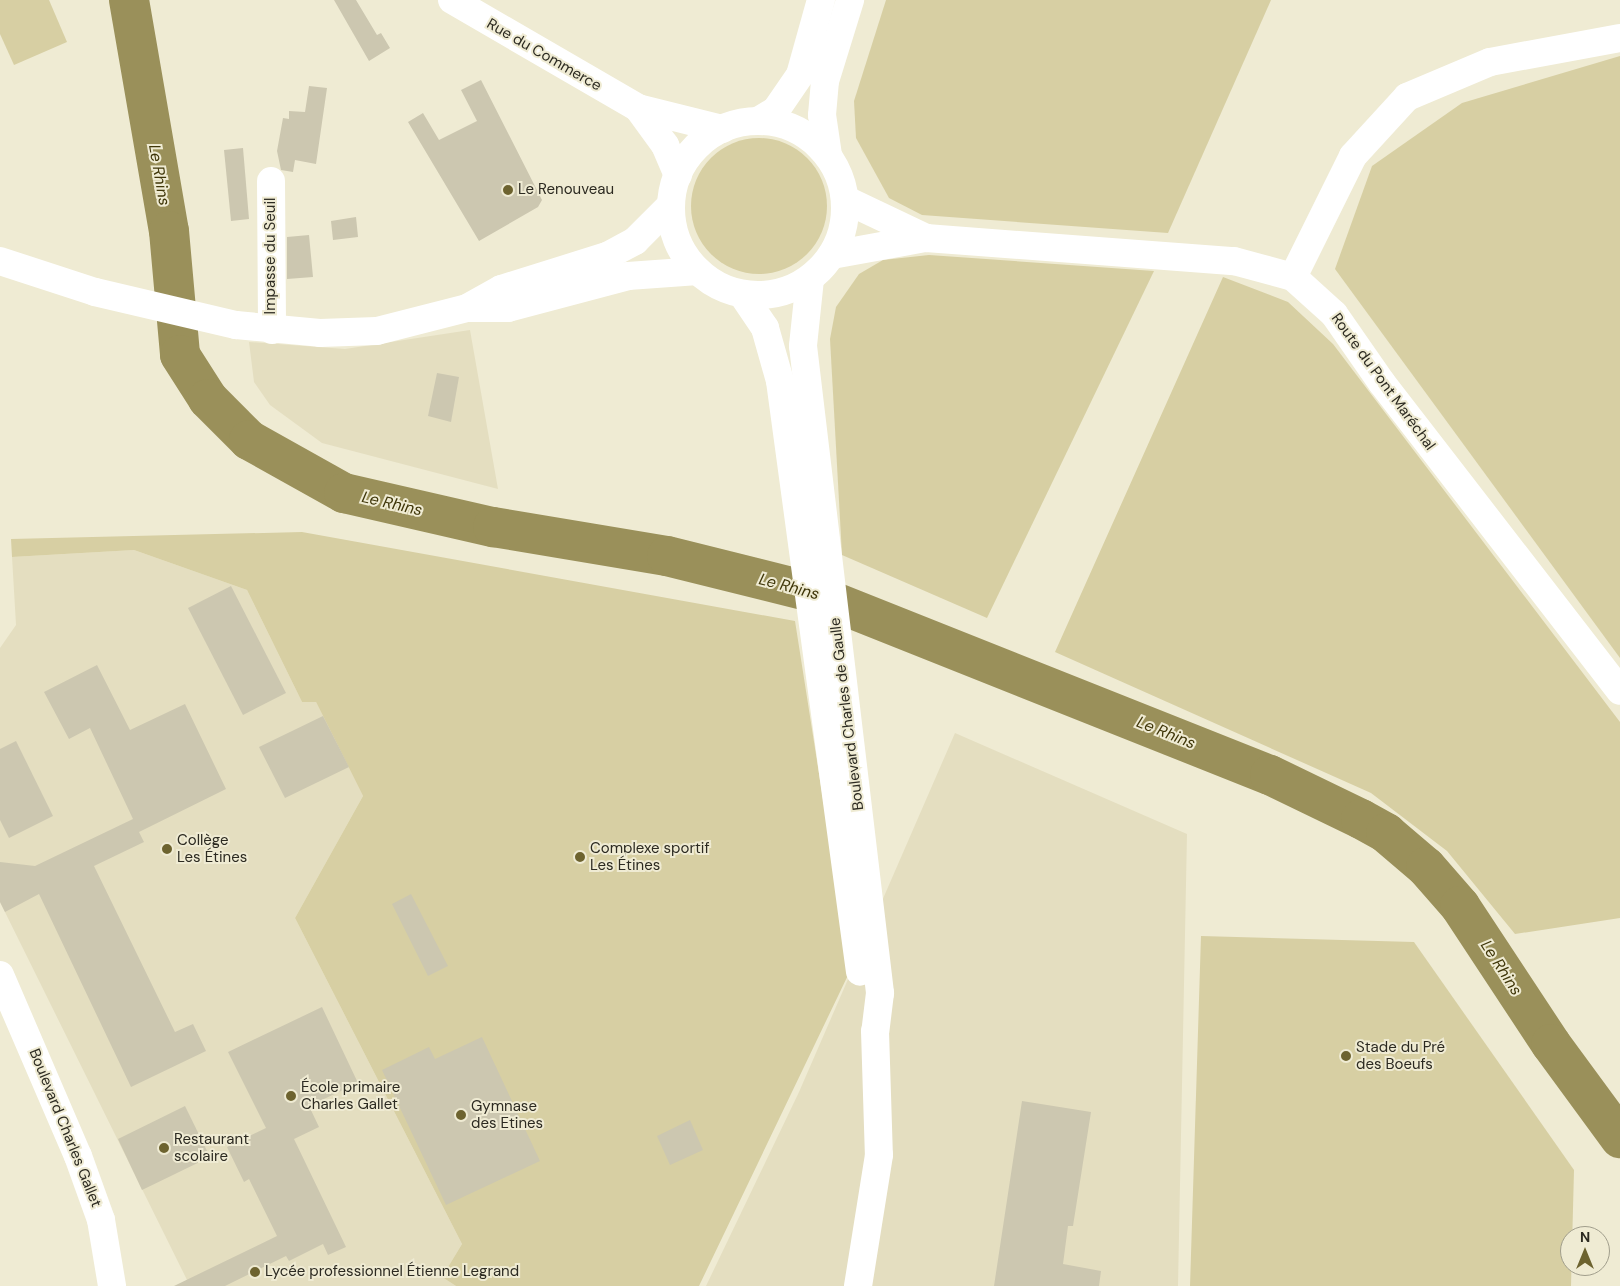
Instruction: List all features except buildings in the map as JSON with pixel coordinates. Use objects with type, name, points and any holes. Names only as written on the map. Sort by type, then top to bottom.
[{"type":"street","name":"Rue du Commerce","points":[[452,0],[638,108],[661,111],[722,129]]},
{"type":"street","points":[[758,121],[784,125],[808,137],[828,155],[840,176],[846,200],[845,219],[832,255],[810,279],[778,294],[742,294],[718,286],[698,271],[678,241],[671,205],[678,175],[696,148],[722,129],[758,121],[776,110],[800,75],[821,0]]},
{"type":"street","points":[[828,155],[822,115],[825,82],[850,0]]},
{"type":"street","points":[[1293,277],[1353,156],[1407,97],[1490,62],[1620,38]]},
{"type":"street","name":"Rue du Commerce","points":[[638,108],[665,145],[678,175]]},
{"type":"street","name":"Impasse du Seuil","points":[[271,182],[272,330]]},
{"type":"street","name":"Route du Pont Maréchal","points":[[846,200],[926,238]]},
{"type":"street","points":[[0,261],[96,292],[236,325],[272,330],[377,331],[467,308],[501,290],[607,256],[635,240],[671,205]]},
{"type":"street","name":"Route du Pont Maréchal","points":[[832,255],[926,238],[1234,261],[1293,277],[1334,314],[1382,383],[1620,691]]},
{"type":"street","points":[[467,308],[508,308],[628,276],[698,271]]},
{"type":"street","name":"Boulevard Charles de Gaulle","points":[[810,279],[803,346],[825,523],[829,659]]},
{"type":"street","name":"Boulevard Charles de Gaulle","points":[[742,294],[755,310],[772,346],[797,518],[829,659],[879,984],[875,1031],[879,1155],[858,1286]]},
{"type":"street","name":"Boulevard Charles Gallet","points":[[0,975],[82,1165],[101,1220],[112,1286]]},
{"type":"shaded area","points":[[0,0],[49,0],[67,42],[14,65],[0,34]]},
{"type":"shaded area","points":[[886,0],[1271,0],[1168,233],[922,215],[889,198],[856,138],[854,101]]},
{"type":"shaded area","points":[[1620,56],[1620,658],[1335,269],[1372,166],[1462,103]]},
{"type":"shaded area","points":[[759,138],[785,143],[797,149],[807,158],[816,168],[822,180],[827,206],[822,232],[816,244],[807,254],[797,263],[785,269],[759,274],[733,269],[721,263],[711,254],[702,244],[696,232],[691,206],[696,180],[702,168],[711,158],[721,149],[733,143]]},
{"type":"shaded area","points":[[929,255],[1154,271],[987,618],[842,555],[830,339],[836,307],[859,274],[883,260]]},
{"type":"shaded area","points":[[1223,277],[1288,302],[1333,344],[1620,722],[1620,918],[1515,934],[1447,851],[1371,793],[1055,652]]},
{"type":"shaded area","points":[[470,330],[498,489],[322,443],[270,405],[254,382],[249,342],[345,349]]},
{"type":"shaded area","name":"Complexe sportif Les Étines","points":[[302,532],[795,621],[850,971],[699,1286],[456,1286],[442,1277],[462,1244],[295,918],[363,796],[316,702],[302,702],[247,590],[134,550],[12,557],[11,539]]},
{"type":"shaded area","name":"Collège Les Étines","points":[[134,550],[247,590],[302,702],[316,702],[363,796],[295,918],[462,1244],[442,1277],[456,1286],[190,1286],[0,902],[0,648],[16,625],[12,557]]},
{"type":"shaded area","points":[[955,733],[1187,834],[1178,1286],[706,1286],[799,1092]]},
{"type":"shaded area","name":"Stade du Pré des Boeufs","points":[[1201,936],[1414,942],[1574,1170],[1573,1226],[1560,1226],[1560,1276],[1571,1276],[1571,1286],[1190,1286]]},
{"type":"waterway","name":"Le Rhins","points":[[129,0],[169,231],[180,355],[208,399],[249,440],[344,493],[493,527],[667,556],[807,591],[1270,775],[1361,819],[1386,833],[1426,867],[1460,906],[1551,1044],[1620,1138]]},
{"type":"place","name":"Le Renouveau","points":[[508,190]]},
{"type":"place","name":"Collège Les Étines","points":[[167,849]]},
{"type":"place","name":"Complexe sportif Les Étines","points":[[580,857]]},
{"type":"place","name":"Stade du Pré des Boeufs","points":[[1346,1056]]},
{"type":"place","name":"École primaire Charles Gallet","points":[[291,1096]]},
{"type":"place","name":"Gymnase des Etines","points":[[461,1115]]},
{"type":"place","name":"Restaurant scolaire","points":[[164,1148]]},
{"type":"place","name":"Lycée professionnel Étienne Legrand","points":[[255,1272]]}]
